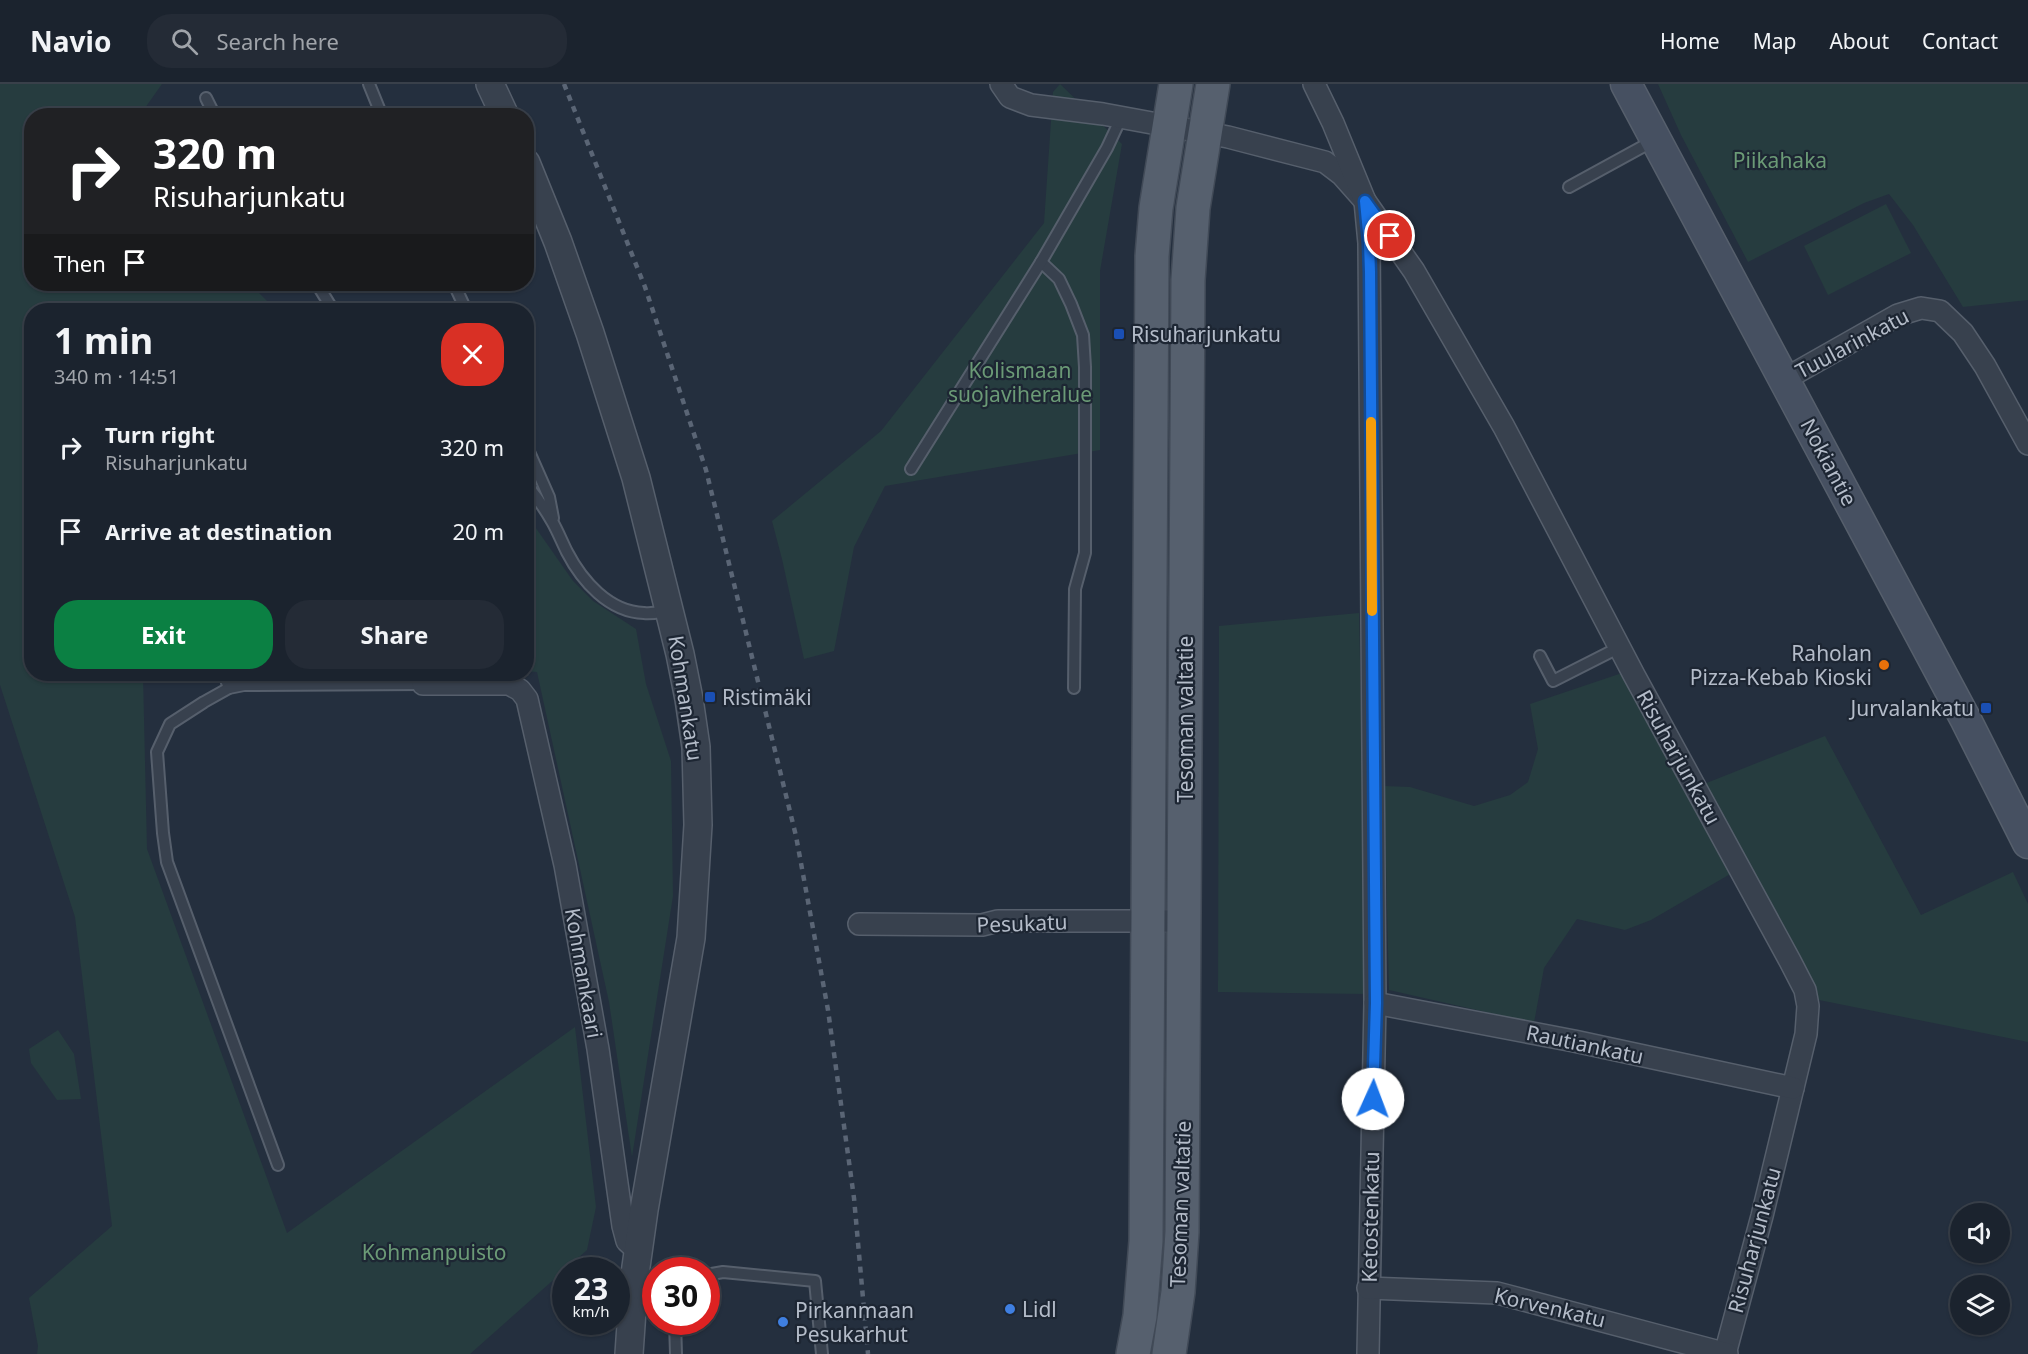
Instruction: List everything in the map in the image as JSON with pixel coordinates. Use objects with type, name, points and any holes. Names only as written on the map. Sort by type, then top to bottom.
[{"type":"main road","name":"Tesoman valtatie","points":[[1133,1354],[1140,1316],[1146,1241],[1152,256],[1156,208],[1176,84]]},
{"type":"main road","name":"Tesoman valtatie","points":[[1168,1354],[1178,1292],[1182,1232],[1188,290],[1193,208],[1213,84]]},
{"type":"main road","name":"Nokiantie","points":[[1626,84],[1966,720],[2028,843]]},
{"type":"street","points":[[490,84],[501,108]]},
{"type":"street","points":[[1001,84],[1010,97],[1022,102],[1204,132],[1325,162],[1342,176],[1365,201]]},
{"type":"street","name":"Ketostenkatu","points":[[1314,84],[1333,123],[1365,201],[1370,253],[1376,1003],[1368,1354]]},
{"type":"street","name":"Kohmankatu","points":[[534,183],[562,252],[622,432],[642,501],[671,611],[696,747],[698,781],[691,938],[638,1251]]},
{"type":"street","name":"Risuharjunkatu","points":[[1365,201],[1414,271],[1498,417],[1805,990],[1808,1005],[1806,1034],[1726,1354]]},
{"type":"street","name":"Tuularinkatu","points":[[1785,379],[1898,315],[1921,308],[1940,311],[1962,333],[1985,366],[2028,444]]},
{"type":"street","name":"Kohmankaari","points":[[423,684],[509,684],[520,690],[527,699],[559,831],[600,1059],[623,1226],[627,1241],[638,1251]]},
{"type":"street","name":"Pesukatu","points":[[859,924],[982,925],[998,921],[1185,921]]},
{"type":"street","name":"Rautiankatu","points":[[1376,1003],[1574,1041],[1793,1089]]},
{"type":"street","points":[[638,1251],[642,1269]]},
{"type":"street","name":"Korvenkatu","points":[[1368,1288],[1497,1293],[1726,1354]]},
{"type":"street","points":[[629,1354],[642,1296]]},
{"type":"lane","points":[[369,84],[379,108]]},
{"type":"lane","points":[[206,98],[211,108]]},
{"type":"lane","points":[[910,469],[1041,262],[1107,148],[1121,118]]},
{"type":"lane","points":[[1569,188],[1656,140]]},
{"type":"lane","points":[[1041,262],[1059,279],[1083,335],[1085,553],[1075,589],[1074,688]]},
{"type":"lane","points":[[534,464],[549,497],[554,524]]},
{"type":"lane","points":[[534,495],[554,524],[568,554],[583,576],[607,601],[632,612],[645,614],[671,611]]},
{"type":"lane","points":[[1540,656],[1553,681],[1620,647]]},
{"type":"lane","points":[[226,681],[229,688]]},
{"type":"lane","points":[[278,1165],[167,862],[157,752],[170,724],[229,688],[313,681]]},
{"type":"lane","points":[[378,681],[423,684]]},
{"type":"lane","points":[[720,1273],[815,1281],[822,1354]]},
{"type":"lane","points":[[675,1335],[676,1354]]},
{"type":"green space","name":"Kohmanpuisto","points":[[0,84],[162,84],[145,108],[24,108],[24,291],[257,291],[269,303],[24,303],[24,681],[143,681],[147,849],[287,1233],[575,1027],[596,1207],[587,1250],[579,1257],[552,1257],[552,1281],[470,1354],[37,1354],[38,1346],[29,1298],[112,1226],[75,917],[0,685]]},
{"type":"green space","name":"Kolismaan suojaviheralue","points":[[1060,84],[1122,144],[1100,271],[1100,450],[885,486],[854,547],[834,651],[804,659],[772,521],[881,431],[1044,223],[1053,92]]},
{"type":"green space","name":"Piikahaka","points":[[1658,84],[2028,84],[2028,300],[1963,307],[1913,225],[1889,194],[1864,203],[1748,262],[1681,135]]},
{"type":"green space","points":[[1886,204],[1911,253],[1828,295],[1804,246]]},
{"type":"green space","points":[[534,525],[573,581],[593,601],[636,629],[646,684],[671,761],[673,896],[632,1157],[609,1002],[537,672],[534,672]]},
{"type":"green space","points":[[1359,613],[1367,994],[1218,992],[1219,626]]},
{"type":"green space","points":[[1625,672],[1732,873],[1651,920],[1625,930],[1577,919],[1544,968],[1534,1023],[1389,990],[1384,786],[1410,787],[1474,806],[1510,795],[1528,782],[1538,749],[1530,704]]},
{"type":"green space","points":[[1825,736],[1921,915],[2013,872],[2028,904],[2028,1042],[1819,1000],[1704,784]]},
{"type":"green space","points":[[58,1030],[74,1054],[81,1099],[57,1100],[31,1063],[29,1049]]},
{"type":"railway","points":[[564,84],[645,287],[706,470],[796,836],[828,1010],[854,1198],[868,1354]]},
{"type":"slow traffic","points":[[1371,422],[1372,611]]},
{"type":"place","name":"Risuharjunkatu","points":[[1119,334]]},
{"type":"place","name":"Raholan Pizza-Kebab Kioski","points":[[1884,665]]},
{"type":"place","name":"Ristimäki","points":[[710,697]]},
{"type":"place","name":"Jurvalankatu","points":[[1986,708]]},
{"type":"place","name":"Lidl","points":[[1010,1309]]},
{"type":"place","name":"Pirkanmaan Pesukarhut","points":[[783,1322]]},
{"type":"route","points":[[1373,1099],[1376,1003],[1370,272],[1365,201],[1390,236]]}]
